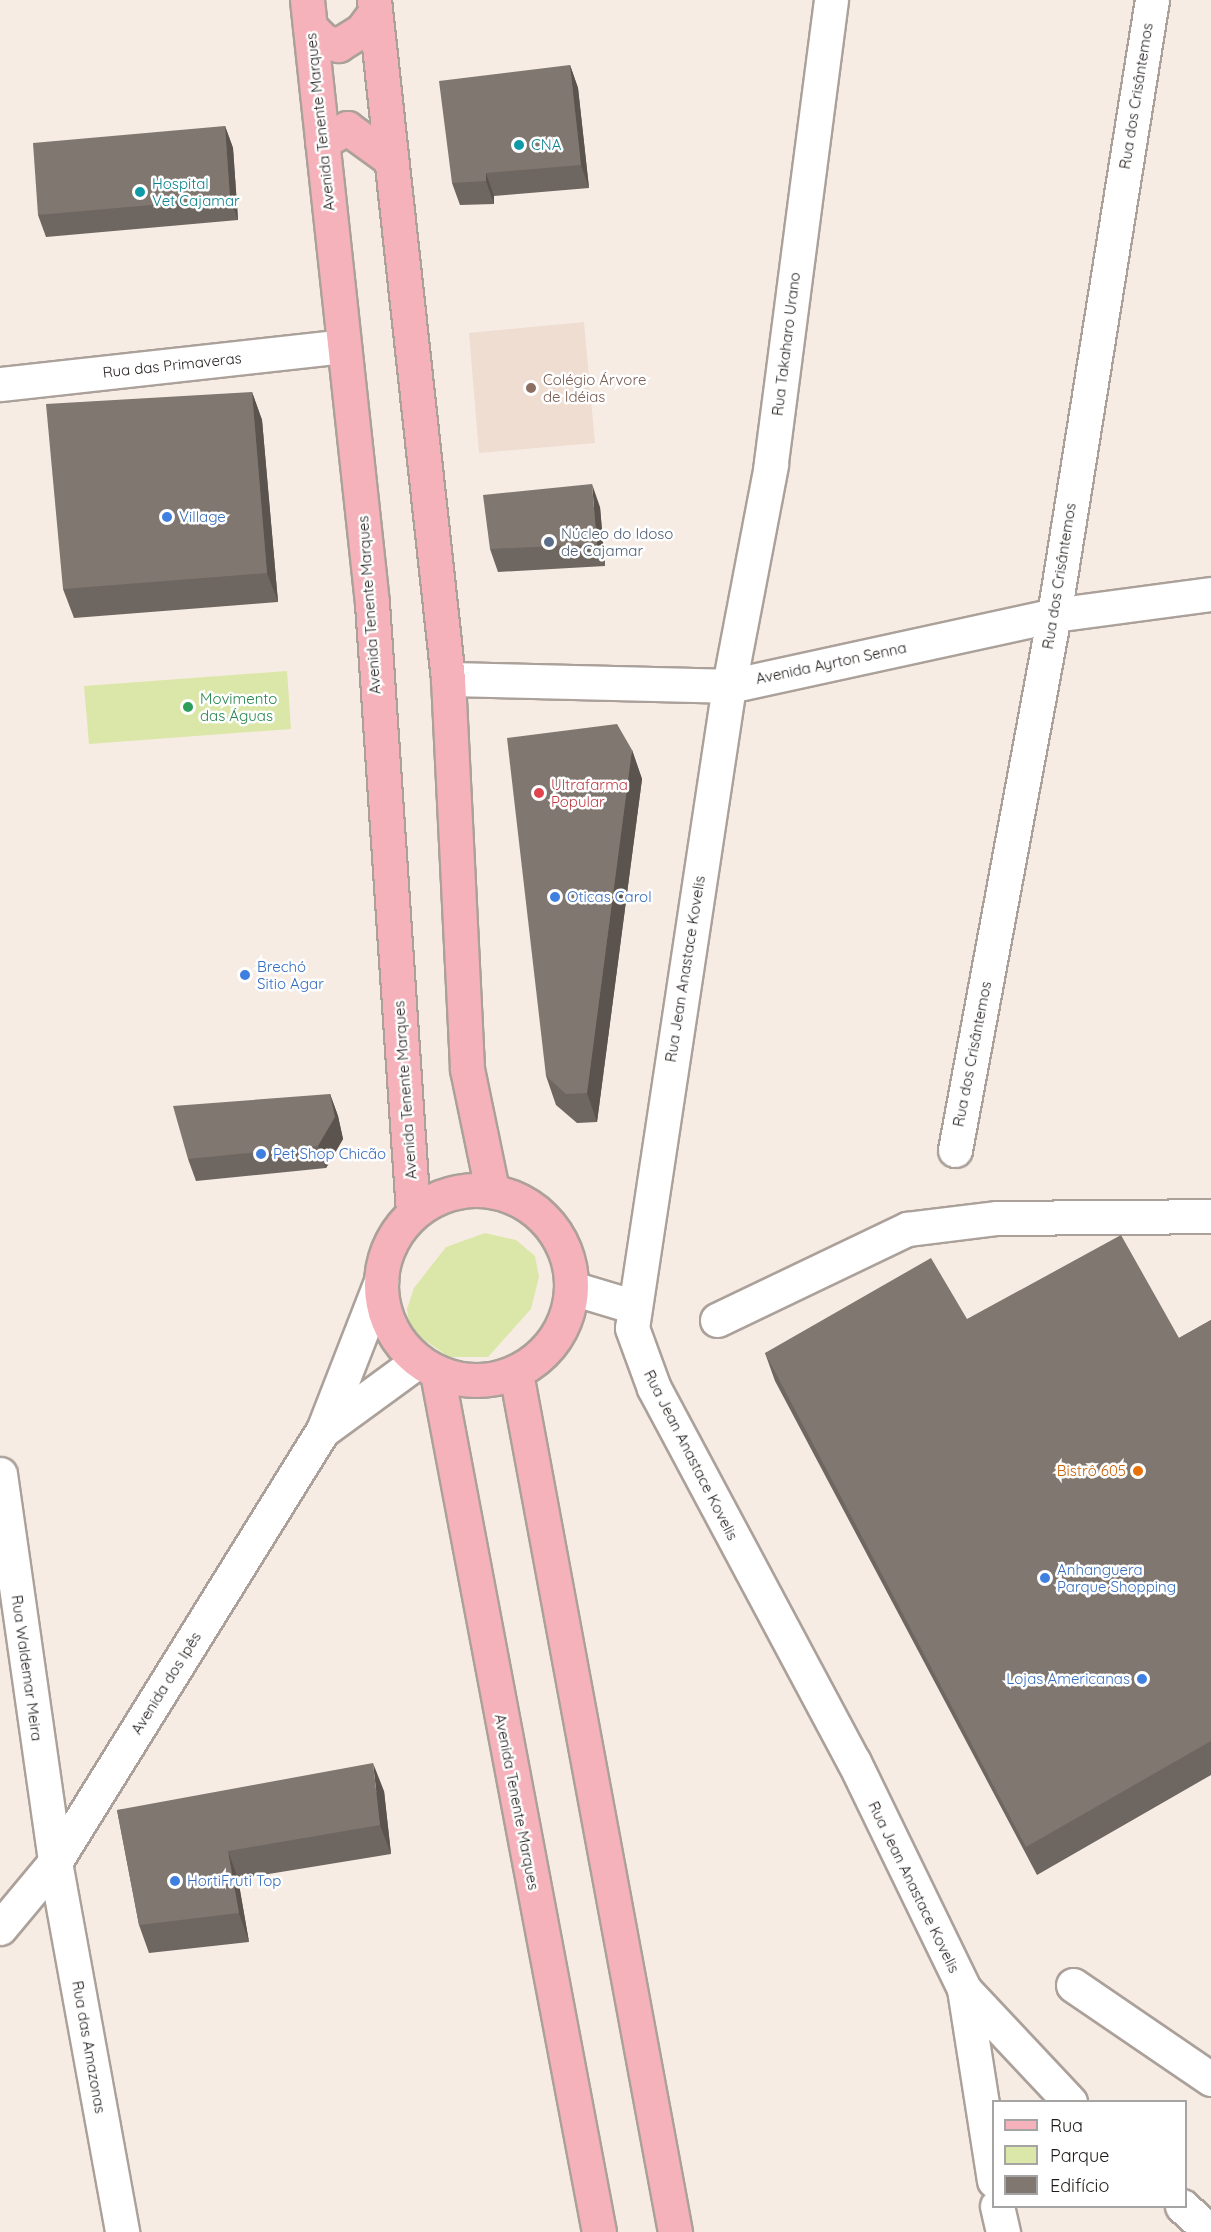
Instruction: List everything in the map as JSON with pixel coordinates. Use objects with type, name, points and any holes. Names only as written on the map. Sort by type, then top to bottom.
[{"type":"main road","points":[[308,13],[324,41],[338,45],[362,30],[374,6]]},
{"type":"main road","points":[[374,6],[387,157],[448,680],[467,1069],[492,1190]]},
{"type":"main road","name":"Avenida Tenente Marques","points":[[308,13],[372,603],[413,1212],[390,1244],[381,1281],[390,1326],[428,1367],[599,2232]]},
{"type":"main road","points":[[322,142],[347,128],[387,157]]},
{"type":"main road","points":[[413,1212],[464,1190],[492,1190],[518,1199],[546,1221],[569,1260],[572,1288],[556,1338],[516,1372],[490,1380],[428,1367]]},
{"type":"main road","points":[[516,1372],[675,2232]]},
{"type":"street","name":"Rua Takaharo Urano","points":[[729,686],[771,465],[831,0]]},
{"type":"street","name":"Rua dos Crisântemos","points":[[955,1150],[1054,615],[1152,0]]},
{"type":"street","name":"Rua das Primaveras","points":[[0,384],[343,346]]},
{"type":"street","name":"Avenida Ayrton Senna","points":[[448,680],[729,686],[1054,615],[1211,594]]},
{"type":"street","name":"Rua Jean Anastace Kovelis","points":[[729,686],[632,1306],[632,1328],[654,1388],[854,1762],[964,1989],[1068,2100]]},
{"type":"street","points":[[717,1320],[907,1229],[997,1218],[1211,1216]]},
{"type":"street","name":"Avenida dos Ipês","points":[[0,1928],[55,1862],[323,1430],[381,1281]]},
{"type":"street","points":[[572,1288],[632,1306]]},
{"type":"street","name":"Avenida dos Ipês","points":[[323,1430],[428,1367]]},
{"type":"street","name":"Rua Waldemar Meira","points":[[0,1474],[55,1862]]},
{"type":"street","name":"Rua das Amazonas","points":[[55,1862],[122,2232]]},
{"type":"street","points":[[1073,1985],[1205,2071]]},
{"type":"street","points":[[964,1989],[992,2169]]},
{"type":"street","points":[[1184,2208],[1211,2232]]},
{"type":"shaded area","name":"Colégio Árvore de Idéias","points":[[584,322],[595,443],[479,453],[469,333]]},
{"type":"green space","name":"Movimento das Águas","points":[[287,671],[291,729],[89,744],[84,686]]},
{"type":"green space","points":[[485,1233],[516,1240],[535,1256],[539,1277],[531,1309],[488,1357],[449,1357],[410,1330],[407,1309],[414,1288],[446,1247]]},
{"type":"building","name":"CNA","points":[[570,65],[581,165],[486,173],[486,181],[452,183],[439,81]]},
{"type":"building","name":"Hospital Vet Cajamar","points":[[225,126],[230,198],[38,215],[33,143]]},
{"type":"building","name":"Village","points":[[252,392],[267,573],[63,589],[46,404]]},
{"type":"building","points":[[592,484],[597,544],[490,549],[483,495]]},
{"type":"building","points":[[617,724],[632,750],[587,1093],[566,1094],[546,1076],[507,738]]},
{"type":"building","points":[[330,1094],[335,1117],[318,1146],[188,1159],[173,1106]]},
{"type":"building","name":"Anhanguera Parque Shopping","points":[[1121,1235],[1179,1338],[1211,1320],[1211,1741],[1026,1847],[765,1353],[931,1258],[967,1319]]},
{"type":"building","points":[[373,1763],[380,1825],[228,1851],[239,1913],[139,1925],[117,1810]]},
{"type":"place","name":"CNA","points":[[519,145]]},
{"type":"place","name":"Hospital Vet Cajamar","points":[[140,192]]},
{"type":"place","name":"Colégio Árvore de Idéias","points":[[531,388]]},
{"type":"place","name":"Village","points":[[167,517]]},
{"type":"place","name":"Núcleo do Idoso de Cajamar","points":[[549,542]]},
{"type":"place","name":"Movimento das Águas","points":[[188,707]]},
{"type":"place","name":"Ultrafarma Popular","points":[[539,793]]},
{"type":"place","name":"Oticas Carol","points":[[555,897]]},
{"type":"place","name":"Brechó Sitio Agar","points":[[245,975]]},
{"type":"place","name":"Pet Shop Chicão","points":[[261,1154]]},
{"type":"place","name":"Bistrô 605","points":[[1138,1471]]},
{"type":"place","name":"Anhanguera Parque Shopping","points":[[1045,1578]]},
{"type":"place","name":"Lojas Americanas","points":[[1142,1679]]},
{"type":"place","name":"HortiFruti Top","points":[[175,1881]]}]
